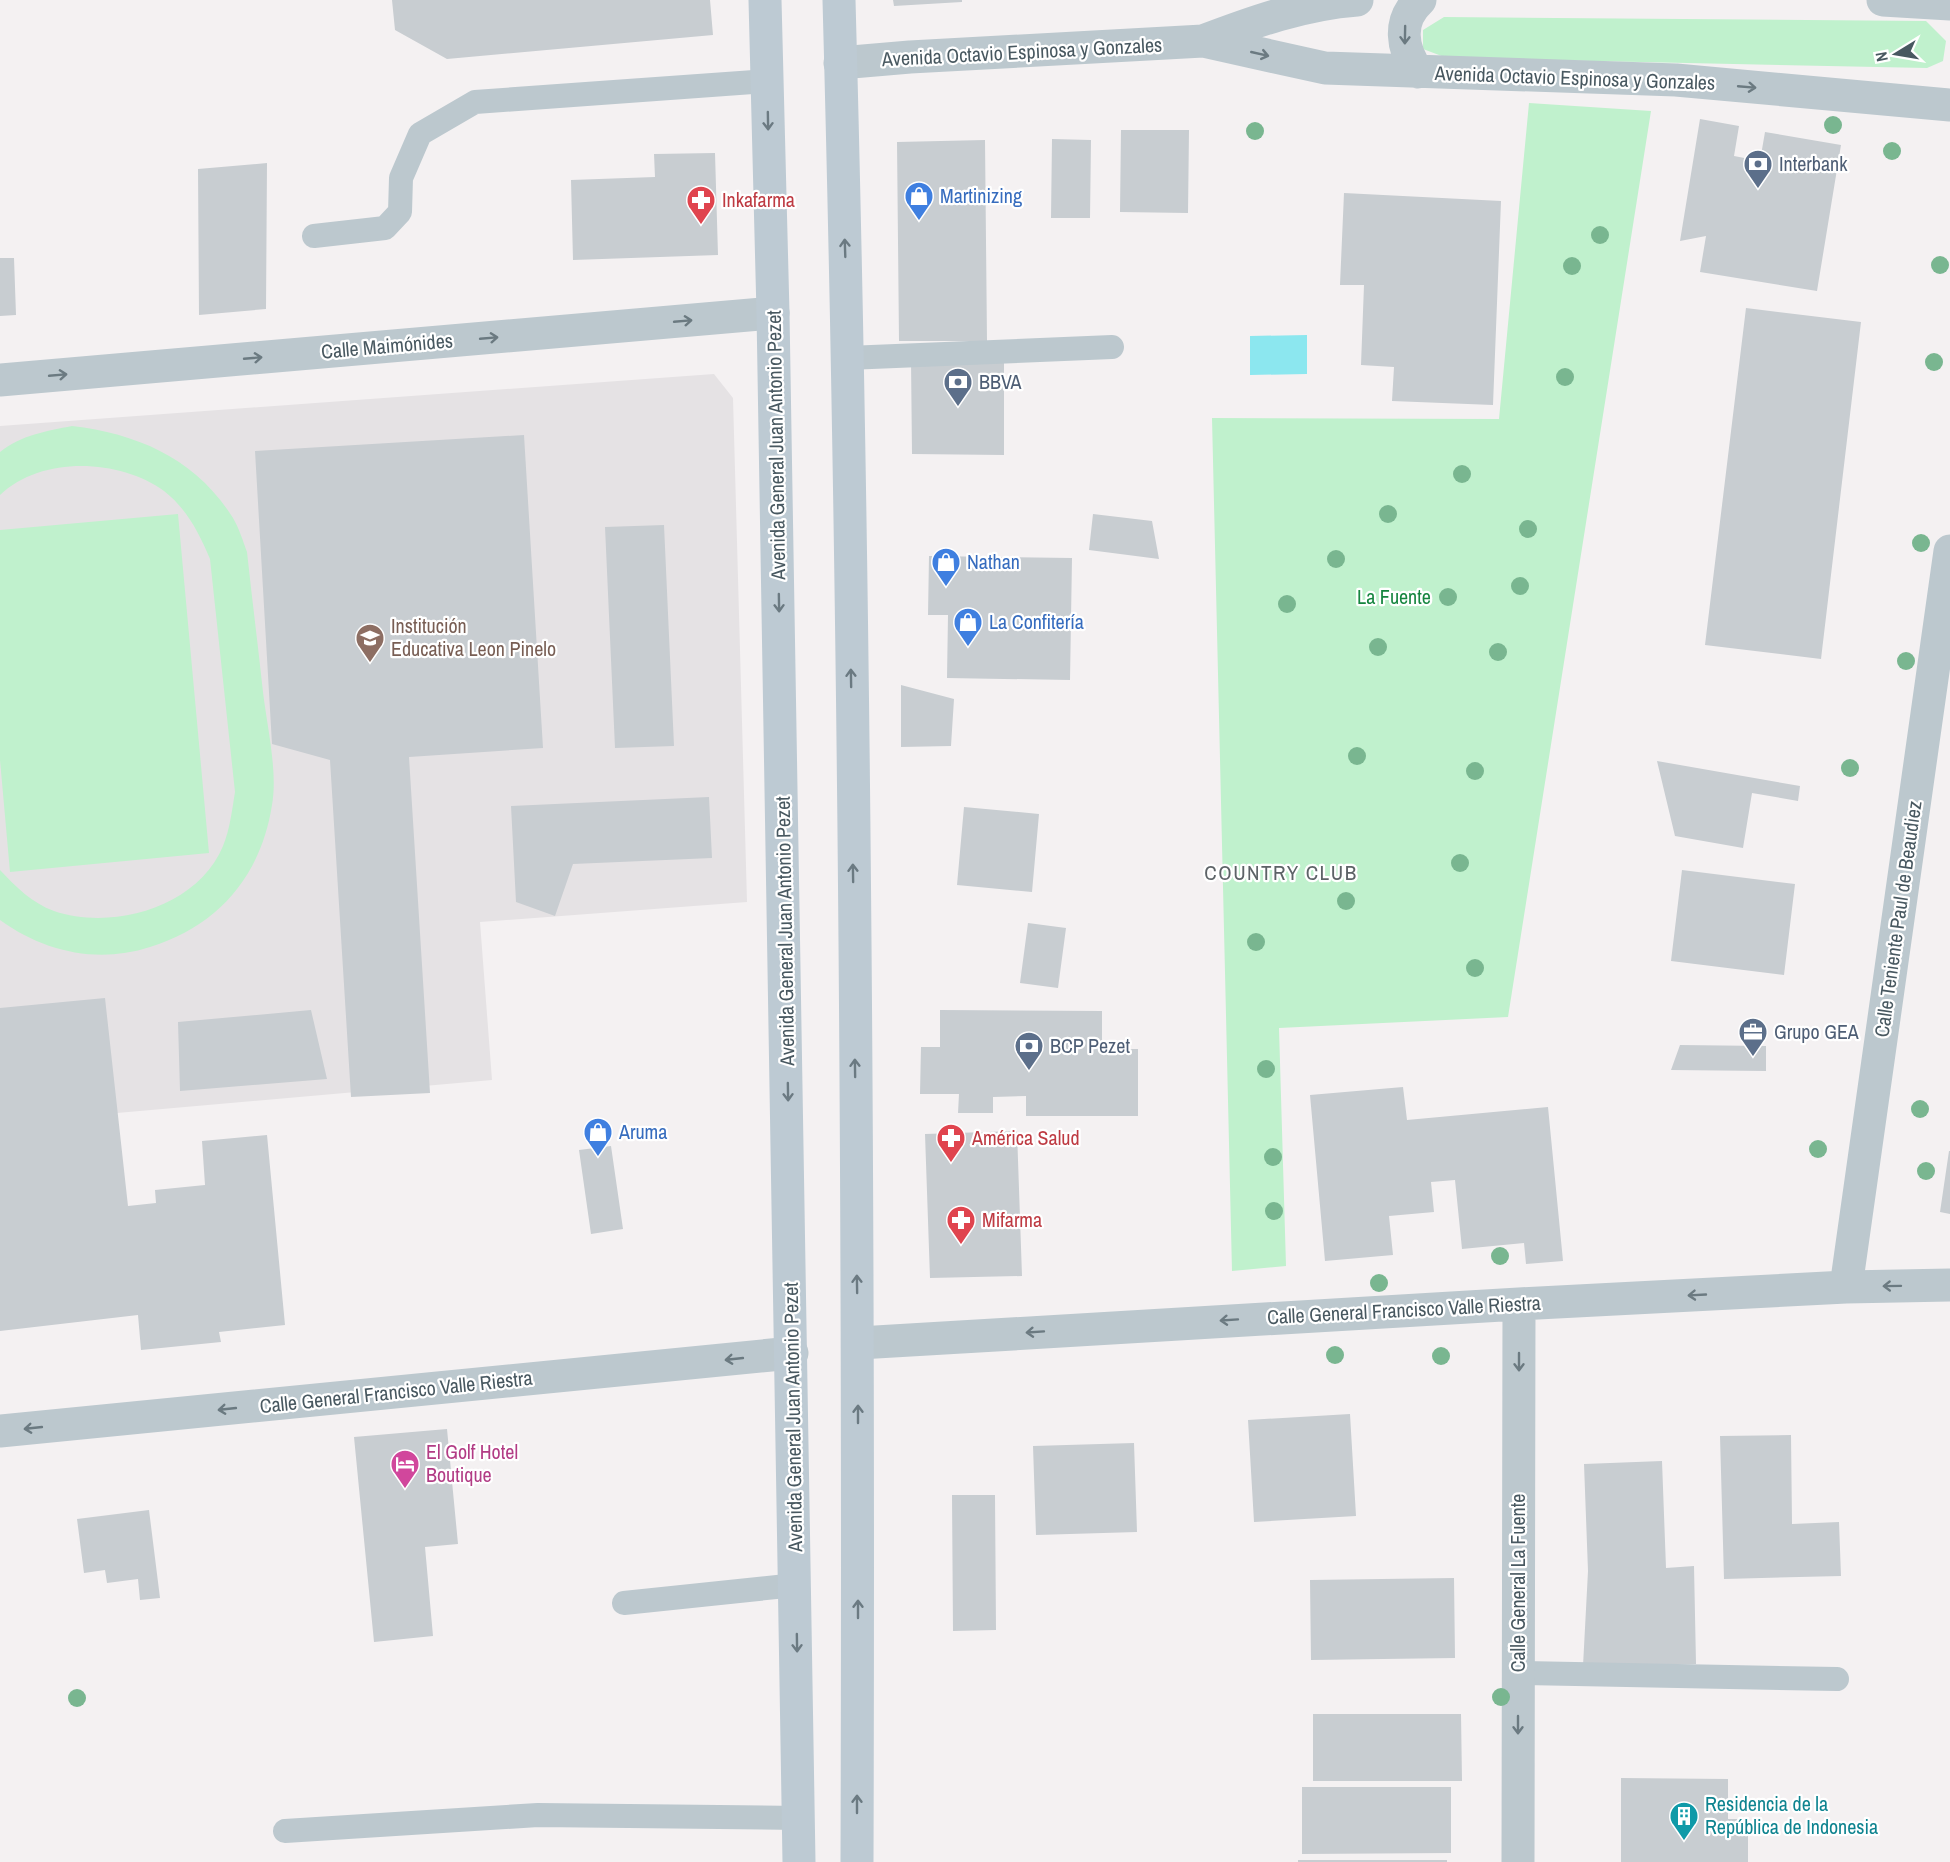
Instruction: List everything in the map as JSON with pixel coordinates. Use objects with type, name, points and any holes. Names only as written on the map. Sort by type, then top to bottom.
[{"type":"street","name":"Avenida General Juan Antonio Pezet","points":[[765,0],[773,313],[800,1862]]},
{"type":"street","points":[[839,0],[847,358],[859,1343],[857,1862]]},
{"type":"street","name":"Avenida Octavio Espinosa y Gonzales","points":[[1203,41],[1262,19],[1328,2],[1357,0]]},
{"type":"street","points":[[1418,72],[1408,58],[1403,40],[1405,22],[1413,6],[1420,0]]},
{"type":"street","points":[[1882,0],[1950,4]]},
{"type":"street","name":"Avenida Octavio Espinosa y Gonzales","points":[[840,63],[922,56],[1203,41],[1325,68],[1676,80],[1950,105]]},
{"type":"street","name":"Calle Maimónides","points":[[0,380],[773,313]]},
{"type":"street","name":"Calle Teniente Paul de Beaudiez","points":[[1846,1287],[1950,551]]},
{"type":"street","name":"Calle General Francisco Valle Riestra","points":[[859,1343],[1519,1304],[1846,1287],[1950,1285]]},
{"type":"street","name":"Calle General La Fuente","points":[[1518,1862],[1519,1304]]},
{"type":"street","name":"Calle General Francisco Valle Riestra","points":[[0,1431],[792,1353]]},
{"type":"lane","points":[[314,236],[385,228],[400,212],[401,178],[420,134],[475,102],[767,81]]},
{"type":"lane","points":[[847,358],[1112,347]]},
{"type":"lane","points":[[624,1603],[796,1585]]},
{"type":"lane","points":[[1518,1674],[1837,1679]]},
{"type":"lane","points":[[285,1831],[538,1815],[800,1818]]},
{"type":"shaded area","name":"Institución Educativa Leon Pinelo","points":[[714,374],[733,398],[747,902],[480,922],[492,1080],[117,1113],[0,1008],[0,426]]},
{"type":"green space","points":[[1444,17],[1926,21],[1946,41],[1943,61],[1927,68],[1447,58],[1423,49],[1423,30]]},
{"type":"green space","name":"La Fuente","points":[[1529,103],[1651,111],[1508,1017],[1279,1028],[1286,1266],[1232,1271],[1212,418],[1499,419]]},
{"type":"green space","points":[[72,426],[120,435],[164,453],[202,480],[233,518],[247,552],[273,764],[274,792],[266,831],[258,854],[232,895],[216,912],[174,938],[150,947],[111,954],[72,952],[53,947],[17,931],[0,920],[0,870],[31,899],[54,911],[102,918],[151,909],[174,899],[194,885],[211,867],[225,840],[235,792],[210,559],[186,514],[164,491],[146,480],[126,472],[104,468],[81,466],[37,473],[17,482],[0,495],[0,452],[25,438]]},
{"type":"green space","points":[[178,514],[209,853],[10,872],[0,760],[0,530]]},
{"type":"water","points":[[1307,335],[1307,374],[1250,375],[1250,336]]},
{"type":"building","points":[[392,0],[710,0],[713,35],[447,59],[395,30]]},
{"type":"building","points":[[893,0],[962,0],[962,2],[894,6]]},
{"type":"building","points":[[1700,119],[1739,126],[1734,156],[1760,161],[1765,132],[1841,145],[1817,291],[1700,272],[1706,236],[1680,241]]},
{"type":"building","points":[[1121,130],[1189,130],[1188,213],[1120,212]]},
{"type":"building","points":[[1052,139],[1091,140],[1090,218],[1051,218]]},
{"type":"building","points":[[985,140],[987,341],[899,341],[897,142]]},
{"type":"building","points":[[715,153],[718,255],[573,260],[571,180],[655,177],[654,154]]},
{"type":"building","points":[[267,163],[266,309],[199,315],[198,169]]},
{"type":"building","points":[[1344,193],[1501,201],[1493,405],[1392,401],[1394,367],[1361,365],[1364,285],[1340,285]]},
{"type":"building","points":[[0,258],[14,258],[16,315],[0,316]]},
{"type":"building","points":[[1746,308],[1861,322],[1821,659],[1705,645]]},
{"type":"building","name":"BBVA","points":[[1004,359],[1004,455],[912,454],[911,360]]},
{"type":"building","points":[[524,435],[543,748],[409,757],[430,1093],[351,1097],[330,760],[272,744],[255,451]]},
{"type":"building","points":[[1093,514],[1152,521],[1159,559],[1089,550]]},
{"type":"building","points":[[664,525],[674,746],[615,748],[605,527]]},
{"type":"building","points":[[929,556],[1072,558],[1070,680],[947,678],[948,615],[928,615]]},
{"type":"building","points":[[901,685],[954,699],[951,746],[901,747]]},
{"type":"building","points":[[1657,761],[1800,786],[1798,801],[1752,793],[1743,848],[1675,836]]},
{"type":"building","points":[[709,797],[712,858],[573,864],[555,916],[516,902],[511,806]]},
{"type":"building","points":[[964,807],[1039,814],[1032,892],[957,885]]},
{"type":"building","points":[[1682,870],[1795,884],[1784,975],[1671,961]]},
{"type":"building","points":[[1028,923],[1066,928],[1058,988],[1020,983]]},
{"type":"building","points":[[105,998],[128,1206],[156,1203],[155,1190],[205,1185],[202,1141],[267,1135],[285,1325],[219,1332],[221,1342],[141,1350],[138,1315],[0,1331],[0,1008]]},
{"type":"building","points":[[311,1010],[327,1079],[180,1091],[178,1022]]},
{"type":"building","name":"BCP Pezet","points":[[940,1010],[1102,1011],[1102,1049],[1138,1049],[1138,1116],[1026,1116],[1026,1096],[993,1097],[993,1113],[958,1113],[959,1094],[920,1094],[921,1047],[940,1047]]},
{"type":"building","points":[[1680,1045],[1766,1046],[1766,1071],[1671,1070]]},
{"type":"building","points":[[1403,1087],[1407,1120],[1548,1107],[1563,1261],[1526,1264],[1524,1243],[1462,1249],[1455,1180],[1431,1182],[1434,1212],[1389,1216],[1393,1255],[1325,1261],[1310,1095]]},
{"type":"building","points":[[1017,1131],[1022,1276],[930,1278],[925,1134]]},
{"type":"building","points":[[611,1146],[623,1229],[591,1234],[579,1150]]},
{"type":"building","points":[[1950,1151],[1950,1214],[1940,1212]]},
{"type":"building","points":[[1350,1414],[1356,1516],[1254,1522],[1248,1420]]},
{"type":"building","points":[[447,1429],[458,1544],[425,1547],[433,1636],[374,1642],[354,1437]]},
{"type":"building","points":[[1791,1435],[1792,1524],[1839,1522],[1841,1576],[1724,1579],[1720,1436]]},
{"type":"building","points":[[1134,1443],[1137,1532],[1036,1535],[1033,1446]]},
{"type":"building","points":[[1662,1461],[1666,1568],[1694,1566],[1696,1664],[1583,1666],[1588,1571],[1584,1464]]},
{"type":"building","points":[[952,1495],[995,1495],[996,1630],[953,1631]]},
{"type":"building","points":[[149,1510],[160,1598],[140,1600],[138,1579],[107,1583],[105,1570],[84,1573],[77,1519]]},
{"type":"building","points":[[1454,1578],[1455,1658],[1311,1660],[1310,1580]]},
{"type":"building","points":[[1313,1714],[1461,1714],[1462,1781],[1313,1781]]},
{"type":"building","name":"Residencia de la República de Indonesia","points":[[1621,1778],[1728,1779],[1728,1819],[1748,1819],[1748,1862],[1621,1862]]},
{"type":"building","points":[[1302,1787],[1451,1787],[1451,1853],[1302,1854]]},
{"type":"building","points":[[1298,1860],[1447,1860],[1447,1862],[1298,1862]]},
{"type":"place","name":"Interbank","points":[[1758,190]]},
{"type":"place","name":"Martinizing","points":[[919,222]]},
{"type":"place","name":"Inkafarma","points":[[701,226]]},
{"type":"place","name":"BBVA","points":[[958,408]]},
{"type":"place","name":"Nathan","points":[[946,588]]},
{"type":"place","name":"La Confitería","points":[[968,648]]},
{"type":"place","name":"Institución Educativa Leon Pinelo","points":[[370,664]]},
{"type":"place","name":"Grupo GEA","points":[[1753,1058]]},
{"type":"place","name":"BCP Pezet","points":[[1029,1072]]},
{"type":"place","name":"Aruma","points":[[598,1158]]},
{"type":"place","name":"América Salud","points":[[951,1164]]},
{"type":"place","name":"Mifarma","points":[[961,1246]]},
{"type":"place","name":"El Golf Hotel Boutique","points":[[405,1490]]},
{"type":"place","name":"Residencia de la República de Indonesia","points":[[1684,1842]]},
{"type":"district","name":"COUNTRY CLUB","points":[[1281,873]]}]
